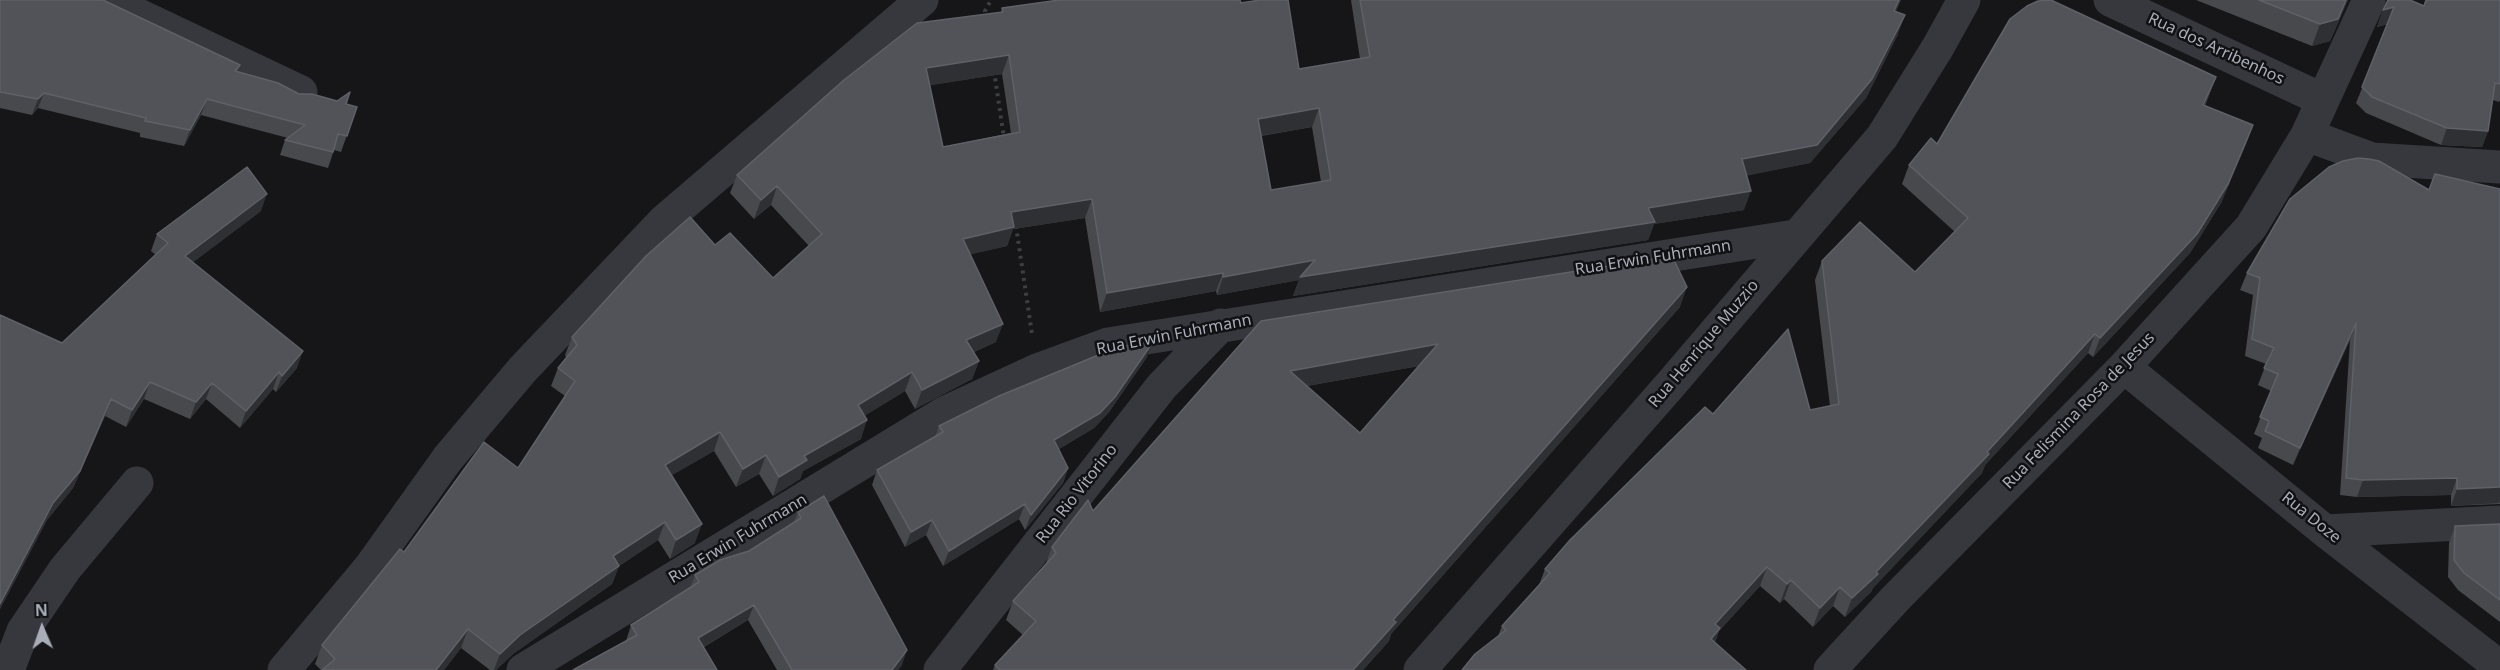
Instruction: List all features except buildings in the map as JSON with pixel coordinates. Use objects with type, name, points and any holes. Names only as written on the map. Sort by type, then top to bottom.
[{"type":"street","points":[[107,0],[301,92]]},
{"type":"street","points":[[284,670],[370,567],[448,458],[523,369],[591,297],[665,220],[922,0]]},
{"type":"street","name":"Rua Henrique Muzzio","points":[[1420,670],[1671,384],[1881,137],[1938,47],[1964,0]]},
{"type":"street","name":"Rua dos Arribenhos","points":[[2110,0],[2321,99]]},
{"type":"street","name":"Rua Felismina Rosa de Jesus","points":[[1830,670],[1896,597],[2124,367],[2251,227],[2307,135],[2321,99],[2369,0]]},
{"type":"street","points":[[2307,135],[2372,159],[2500,167]]},
{"type":"street","name":"Rua Erwin Fuhrmann","points":[[526,669],[944,413],[1037,370],[1108,344],[1795,236]]},
{"type":"street","name":"Rua Rio Vitorino","points":[[940,670],[1162,386],[1221,325]]},
{"type":"street","name":"Rua Doze","points":[[2124,367],[2325,531],[2500,667]]},
{"type":"street","points":[[8,670],[23,631],[65,569],[137,483]]},
{"type":"street","points":[[2325,531],[2500,522]]},
{"type":"path","points":[[987,23],[985,11],[991,0]]},
{"type":"path","points":[[994,69],[1004,139]]},
{"type":"path","points":[[1016,220],[1037,370]]}]
